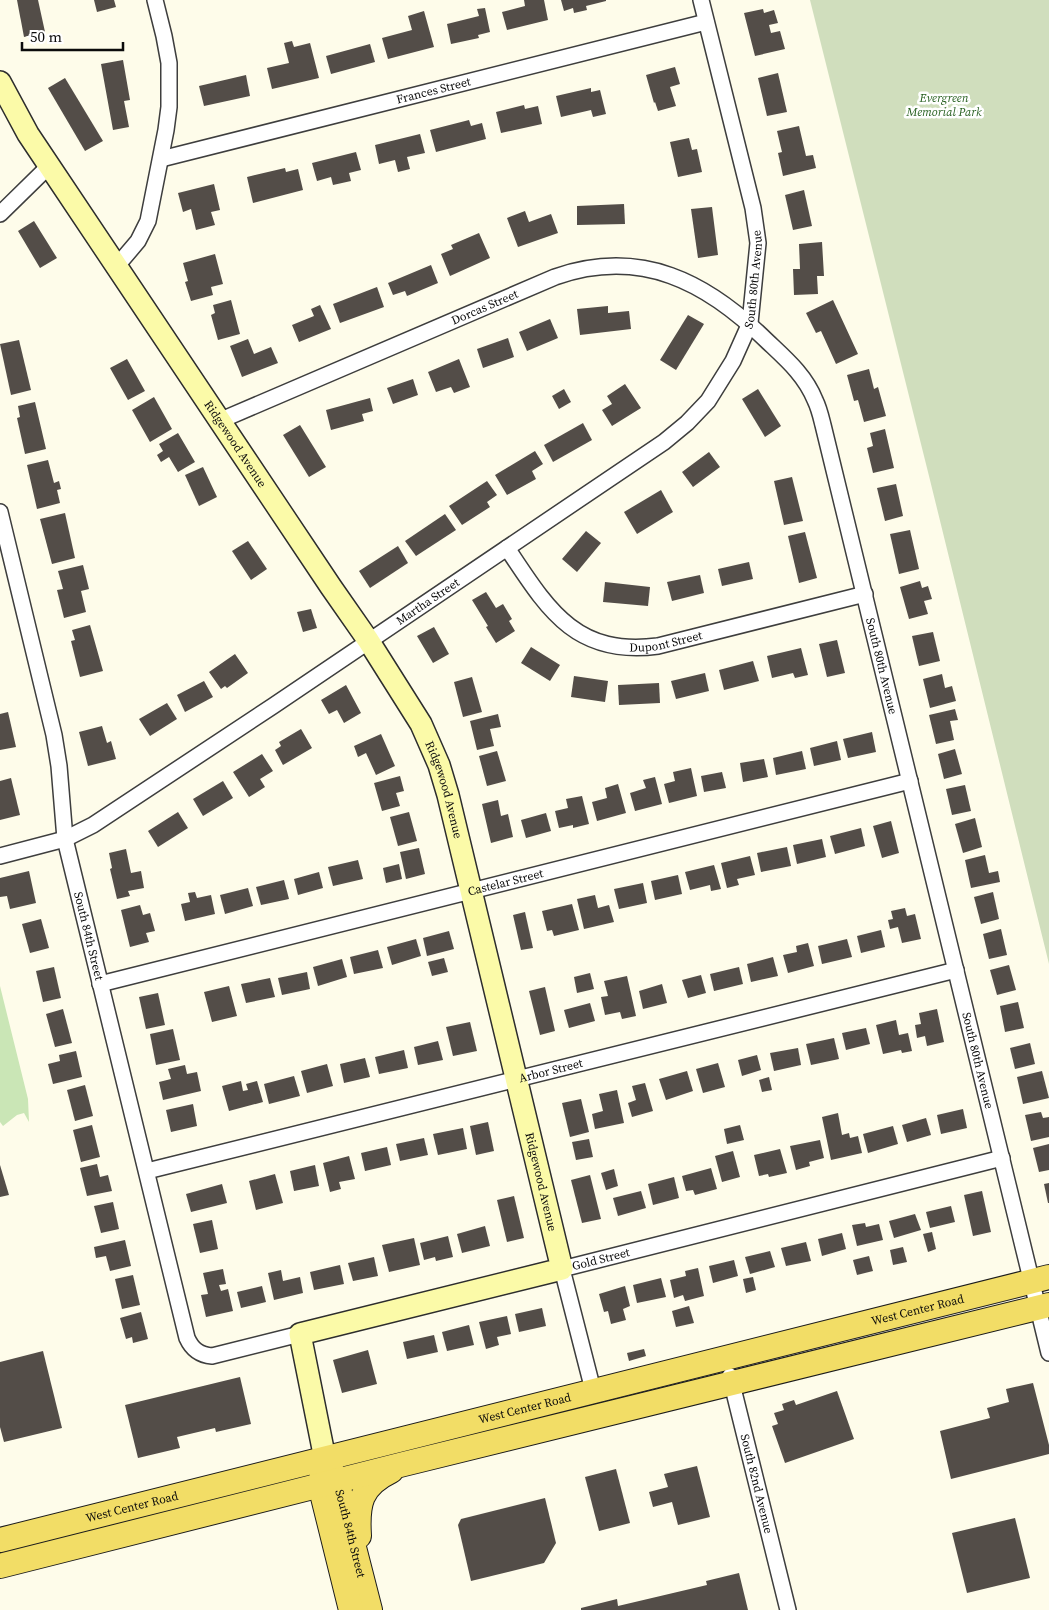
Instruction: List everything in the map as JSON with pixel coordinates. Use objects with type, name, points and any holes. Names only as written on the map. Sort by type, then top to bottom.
[{"type":"main road","points":[[0,82],[28,134],[49,166]]},
{"type":"main road","name":"Ridgewood Avenue","points":[[49,166],[368,640],[421,724],[434,751],[448,796],[562,1269]]},
{"type":"main road","name":"Gold Street","points":[[300,1334],[562,1269]]},
{"type":"main road","name":"West Center Road","points":[[0,1540],[1040,1279]]},
{"type":"main road","name":"West Center Road","points":[[0,1566],[1043,1306]]},
{"type":"main road","name":"South 84th Street","points":[[300,1334],[325,1459],[351,1610]]},
{"type":"main road","points":[[361,1572],[358,1518],[362,1500],[369,1485],[375,1479],[404,1464]]},
{"type":"main road","name":"South 84th Street","points":[[329,1483],[361,1572],[370,1610]]},
{"type":"street","points":[[116,266],[138,241],[146,226],[166,130],[170,85],[169,63],[156,0]]},
{"type":"street","name":"South 80th Avenue","points":[[701,0],[757,226],[758,243],[750,323],[797,370],[815,400],[823,425],[1002,1158],[1040,1279],[1049,1353]]},
{"type":"street","name":"Frances Street","points":[[161,159],[706,22]]},
{"type":"street","points":[[0,214],[49,166]]},
{"type":"street","name":"Dorcas Street","points":[[219,420],[555,277],[583,268],[629,266],[648,269],[683,279],[709,293],[750,323]]},
{"type":"street","name":"Martha Street","points":[[65,840],[93,825],[664,442],[687,423],[708,401],[733,361],[750,323]]},
{"type":"street","name":"South 84th Street","points":[[0,512],[54,735],[59,766],[65,840],[187,1338],[190,1346],[200,1353]]},
{"type":"street","name":"Dupont Street","points":[[507,548],[540,597],[565,623],[594,639],[616,646],[640,648],[658,646],[865,594]]},
{"type":"street","name":"Castelar Street","points":[[100,984],[910,782]]},
{"type":"street","points":[[0,856],[65,840]]},
{"type":"street","name":"Arbor Street","points":[[147,1172],[956,970]]},
{"type":"street","name":"Gold Street","points":[[562,1269],[1002,1158]]},
{"type":"street","name":"Ridgewood Avenue","points":[[562,1269],[593,1390]]},
{"type":"street","name":"Gold Street","points":[[200,1353],[212,1356],[300,1334]]},
{"type":"street","name":"South 82nd Avenue","points":[[725,1357],[788,1610]]},
{"type":"green space","name":"Evergreen Memorial Park","points":[[810,0],[1049,0],[1049,964],[929,476]]},
{"type":"green space","points":[[0,986],[28,1099],[29,1122],[24,1113],[17,1115],[3,1126],[0,1122]]},
{"type":"building","points":[[17,0],[38,0],[45,32],[24,37]]},
{"type":"building","points":[[94,0],[114,0],[116,7],[97,12]]},
{"type":"building","points":[[524,0],[544,0],[548,20],[507,30],[502,12],[525,6]]},
{"type":"building","points":[[561,0],[606,1],[586,6],[587,10],[574,13],[573,8],[564,11]]},
{"type":"building","points":[[485,8],[490,32],[478,35],[479,38],[451,44],[447,24],[479,16],[477,9]]},
{"type":"building","points":[[763,9],[764,13],[774,10],[778,23],[769,25],[771,33],[780,31],[785,49],[755,56],[744,13]]},
{"type":"building","points":[[424,11],[434,47],[388,59],[382,38],[412,30],[408,16]]},
{"type":"building","points":[[292,41],[294,47],[310,43],[319,78],[272,89],[267,68],[289,63],[284,43]]},
{"type":"building","points":[[370,44],[375,62],[331,74],[326,56]]},
{"type":"building","points":[[123,60],[130,100],[124,101],[129,127],[113,130],[101,64]]},
{"type":"building","points":[[675,67],[680,84],[670,87],[676,106],[658,111],[646,75]]},
{"type":"building","points":[[778,73],[787,112],[767,116],[758,78]]},
{"type":"building","points":[[246,75],[250,96],[204,106],[199,86]]},
{"type":"building","points":[[65,78],[103,141],[85,151],[48,88]]},
{"type":"building","points":[[591,88],[591,92],[600,90],[606,114],[593,117],[591,110],[561,117],[556,96]]},
{"type":"building","points":[[524,105],[525,109],[538,106],[542,124],[501,133],[496,112]]},
{"type":"building","points":[[469,120],[471,126],[482,123],[486,139],[436,152],[430,130]]},
{"type":"building","points":[[799,126],[806,156],[813,155],[816,168],[783,176],[778,153],[782,152],[777,131]]},
{"type":"building","points":[[420,134],[425,153],[407,157],[410,169],[398,172],[395,160],[379,164],[375,145]]},
{"type":"building","points":[[689,138],[692,150],[697,149],[702,172],[678,177],[670,142]]},
{"type":"building","points":[[356,152],[361,170],[349,173],[351,181],[333,185],[331,177],[317,181],[312,163]]},
{"type":"building","points":[[285,168],[286,172],[298,169],[303,190],[253,203],[247,177]]},
{"type":"building","points":[[214,184],[220,210],[211,212],[215,225],[196,230],[191,209],[183,212],[178,193]]},
{"type":"building","points":[[804,190],[812,226],[793,230],[785,195]]},
{"type":"building","points":[[624,204],[625,224],[577,225],[577,206]]},
{"type":"building","points":[[712,207],[718,255],[698,258],[691,209]]},
{"type":"building","points":[[525,211],[529,222],[551,214],[558,233],[518,247],[507,218]]},
{"type":"building","points":[[34,221],[57,258],[40,268],[18,231]]},
{"type":"building","points":[[479,233],[490,258],[450,276],[441,254],[453,249],[451,245]]},
{"type":"building","points":[[822,242],[824,276],[817,276],[818,294],[794,295],[793,269],[800,269],[799,244]]},
{"type":"building","points":[[215,254],[223,284],[211,287],[213,295],[191,301],[185,282],[188,281],[183,263]]},
{"type":"building","points":[[431,265],[438,283],[407,296],[405,291],[393,295],[388,283]]},
{"type":"building","points":[[377,287],[384,307],[340,323],[333,304]]},
{"type":"building","points":[[231,300],[240,334],[218,340],[211,315],[215,313],[213,305]]},
{"type":"building","points":[[833,300],[858,354],[836,364],[821,331],[816,333],[806,313]]},
{"type":"building","points":[[320,305],[331,329],[299,342],[292,325],[314,316],[311,309]]},
{"type":"building","points":[[608,306],[608,313],[629,311],[631,329],[580,335],[577,309]]},
{"type":"building","points":[[688,315],[704,324],[676,370],[660,360]]},
{"type":"building","points":[[550,319],[558,338],[527,351],[519,332]]},
{"type":"building","points":[[508,338],[514,357],[483,368],[477,349]]},
{"type":"building","points":[[248,339],[254,354],[271,347],[278,363],[242,377],[230,346]]},
{"type":"building","points":[[19,340],[31,390],[11,395],[0,344]]},
{"type":"building","points":[[127,359],[145,391],[128,400],[110,368]]},
{"type":"building","points":[[459,359],[470,387],[454,393],[451,387],[436,392],[428,372]]},
{"type":"building","points":[[869,369],[874,389],[878,387],[886,416],[864,422],[858,400],[854,401],[847,375]]},
{"type":"building","points":[[413,379],[418,395],[393,404],[387,388]]},
{"type":"building","points":[[625,384],[641,408],[612,426],[602,410],[612,404],[607,396]]},
{"type":"building","points":[[564,389],[571,402],[559,409],[552,396]]},
{"type":"building","points":[[758,389],[781,426],[765,437],[742,399]]},
{"type":"building","points":[[154,397],[172,429],[150,442],[132,410]]},
{"type":"building","points":[[370,398],[373,411],[362,414],[364,421],[331,430],[326,410]]},
{"type":"building","points":[[35,402],[46,449],[25,454],[17,418],[20,417],[18,406]]},
{"type":"building","points":[[583,423],[592,440],[553,462],[544,445]]},
{"type":"building","points":[[300,425],[326,467],[309,477],[283,435]]},
{"type":"building","points":[[885,429],[894,468],[873,473],[867,448],[873,446],[870,433]]},
{"type":"building","points":[[178,433],[195,462],[178,472],[169,457],[161,462],[157,455],[163,451],[159,444]]},
{"type":"building","points":[[535,451],[543,464],[532,471],[536,479],[507,495],[495,475]]},
{"type":"building","points":[[709,452],[720,467],[693,487],[682,472]]},
{"type":"building","points":[[48,460],[54,483],[59,481],[61,489],[57,490],[60,503],[37,509],[27,465]]},
{"type":"building","points":[[203,467],[217,497],[199,506],[185,475]]},
{"type":"building","points":[[792,477],[803,521],[784,525],[774,481]]},
{"type":"building","points":[[487,481],[497,495],[487,502],[490,507],[462,525],[449,506]]},
{"type":"building","points":[[896,484],[903,516],[885,521],[877,488]]},
{"type":"building","points":[[661,490],[673,512],[637,534],[624,512]]},
{"type":"building","points":[[65,513],[75,558],[52,564],[40,519]]},
{"type":"building","points":[[445,514],[456,530],[416,556],[405,541]]},
{"type":"building","points":[[910,530],[919,569],[899,574],[890,534]]},
{"type":"building","points":[[586,531],[601,543],[577,572],[562,559]]},
{"type":"building","points":[[805,532],[817,578],[799,583],[788,536]]},
{"type":"building","points":[[248,541],[267,569],[251,580],[232,551]]},
{"type":"building","points":[[398,546],[408,563],[370,588],[359,571]]},
{"type":"building","points":[[749,562],[753,579],[722,586],[718,569]]},
{"type":"building","points":[[83,565],[89,589],[81,591],[86,612],[64,618],[57,590],[63,589],[58,571]]},
{"type":"building","points":[[700,575],[704,593],[672,601],[667,582]]},
{"type":"building","points":[[920,581],[922,588],[928,586],[932,599],[924,601],[928,614],[909,619],[900,587]]},
{"type":"building","points":[[605,582],[650,587],[648,606],[603,602]]},
{"type":"building","points":[[486,592],[496,608],[503,604],[512,619],[509,621],[515,631],[496,643],[472,600]]},
{"type":"building","points":[[311,609],[317,628],[303,632],[297,612]]},
{"type":"building","points":[[90,625],[103,671],[80,677],[71,641],[75,640],[72,630]]},
{"type":"building","points":[[434,627],[449,654],[433,663],[417,636]]},
{"type":"building","points":[[933,632],[940,661],[919,666],[912,636]]},
{"type":"building","points":[[837,640],[845,673],[827,677],[819,644]]},
{"type":"building","points":[[531,647],[560,665],[550,681],[521,663]]},
{"type":"building","points":[[801,648],[808,675],[795,678],[793,673],[772,678],[767,656]]},
{"type":"building","points":[[235,654],[248,673],[227,688],[225,686],[221,689],[209,672]]},
{"type":"building","points":[[753,661],[759,681],[724,690],[719,670]]},
{"type":"building","points":[[705,673],[709,691],[676,699],[671,681]]},
{"type":"building","points":[[942,674],[945,688],[952,686],[956,701],[930,708],[923,679]]},
{"type":"building","points":[[574,676],[608,681],[605,702],[571,697]]},
{"type":"building","points":[[472,677],[482,712],[463,717],[454,682]]},
{"type":"building","points":[[204,681],[213,697],[185,712],[177,695]]},
{"type":"building","points":[[659,683],[660,703],[619,705],[618,685]]},
{"type":"building","points":[[346,685],[361,713],[344,723],[337,710],[329,714],[321,700]]},
{"type":"building","points":[[167,703],[177,719],[150,736],[139,719]]},
{"type":"building","points":[[955,709],[958,720],[950,721],[954,740],[936,744],[929,715]]},
{"type":"building","points":[[8,712],[16,747],[0,750],[0,714]]},
{"type":"building","points":[[498,714],[501,727],[490,729],[494,746],[477,750],[470,721]]},
{"type":"building","points":[[102,726],[107,743],[111,741],[116,759],[88,766],[79,732]]},
{"type":"building","points":[[301,729],[312,748],[283,765],[275,750],[281,746],[279,742]]},
{"type":"building","points":[[872,732],[876,752],[848,758],[843,739]]},
{"type":"building","points":[[381,734],[395,766],[376,775],[366,753],[358,757],[354,746]]},
{"type":"building","points":[[837,741],[841,760],[814,766],[810,748]]},
{"type":"building","points":[[955,749],[962,774],[944,779],[938,754]]},
{"type":"building","points":[[497,751],[506,781],[487,786],[479,756]]},
{"type":"building","points":[[802,751],[806,769],[776,775],[773,758]]},
{"type":"building","points":[[262,754],[273,771],[260,779],[265,787],[249,797],[233,772]]},
{"type":"building","points":[[764,759],[768,777],[743,782],[740,763]]},
{"type":"building","points":[[691,768],[697,796],[669,803],[664,784],[675,781],[673,772]]},
{"type":"building","points":[[722,772],[726,788],[704,792],[701,776]]},
{"type":"building","points":[[400,776],[404,791],[396,793],[400,806],[382,811],[374,783]]},
{"type":"building","points":[[655,777],[662,804],[635,811],[630,793],[646,788],[643,780]]},
{"type":"building","points":[[11,778],[20,815],[0,820],[0,781]]},
{"type":"building","points":[[223,781],[233,798],[203,816],[193,799]]},
{"type":"building","points":[[618,784],[626,813],[597,821],[592,802],[607,798],[605,788]]},
{"type":"building","points":[[965,785],[971,811],[952,815],[946,789]]},
{"type":"building","points":[[582,796],[589,824],[573,828],[573,825],[559,828],[555,811],[568,808],[566,799]]},
{"type":"building","points":[[498,800],[501,816],[508,814],[513,837],[491,843],[482,804]]},
{"type":"building","points":[[178,812],[188,828],[158,847],[148,831]]},
{"type":"building","points":[[409,812],[417,841],[398,846],[390,817]]},
{"type":"building","points":[[546,813],[551,831],[526,838],[521,820]]},
{"type":"building","points":[[975,818],[982,847],[963,853],[955,824]]},
{"type":"building","points":[[891,821],[899,853],[882,858],[873,826]]},
{"type":"building","points":[[861,828],[865,846],[835,854],[830,836]]},
{"type":"building","points":[[822,839],[826,857],[797,864],[793,845]]},
{"type":"building","points":[[787,847],[791,866],[761,872],[757,853]]},
{"type":"building","points":[[419,848],[425,874],[406,879],[400,852]]},
{"type":"building","points":[[126,849],[131,873],[141,871],[144,888],[128,891],[130,896],[117,899],[110,869],[112,868],[109,853]]},
{"type":"building","points":[[985,855],[989,873],[998,871],[1000,882],[971,888],[965,860]]},
{"type":"building","points":[[750,856],[755,875],[737,879],[739,885],[727,888],[721,863]]},
{"type":"building","points":[[358,860],[363,879],[333,886],[328,867]]},
{"type":"building","points":[[399,864],[402,879],[386,883],[383,868]]},
{"type":"building","points":[[714,865],[721,889],[711,891],[710,885],[690,890],[685,872]]},
{"type":"building","points":[[29,871],[36,903],[10,909],[7,896],[0,897],[0,878]]},
{"type":"building","points":[[319,872],[323,888],[298,895],[294,879]]},
{"type":"building","points":[[678,875],[682,894],[655,900],[651,881]]},
{"type":"building","points":[[284,880],[289,899],[261,905],[256,887]]},
{"type":"building","points":[[643,883],[647,903],[619,909],[614,889]]},
{"type":"building","points":[[248,888],[253,906],[225,914],[220,895]]},
{"type":"building","points":[[195,892],[197,898],[211,895],[215,914],[185,921],[181,904],[190,902],[188,893]]},
{"type":"building","points":[[993,892],[999,919],[981,924],[974,897]]},
{"type":"building","points":[[595,895],[598,908],[609,905],[614,922],[584,929],[577,899]]},
{"type":"building","points":[[572,904],[579,930],[554,936],[552,930],[547,931],[542,911]]},
{"type":"building","points":[[140,905],[143,915],[150,913],[155,931],[146,933],[149,942],[130,947],[121,910]]},
{"type":"building","points":[[905,908],[907,916],[915,914],[921,939],[902,943],[898,927],[890,929],[888,920],[893,919],[891,911]]},
{"type":"building","points":[[525,912],[533,948],[521,950],[513,915]]},
{"type":"building","points":[[41,919],[49,948],[30,953],[22,924]]},
{"type":"building","points":[[1001,929],[1007,955],[989,959],[983,934]]},
{"type":"building","points":[[881,930],[885,947],[861,953],[857,936]]},
{"type":"building","points":[[449,931],[454,949],[427,956],[423,938]]},
{"type":"building","points":[[416,939],[421,956],[392,965],[387,947]]},
{"type":"building","points":[[847,939],[852,957],[822,964],[818,946]]},
{"type":"building","points":[[808,943],[814,966],[788,973],[783,955],[797,952],[796,946]]},
{"type":"building","points":[[378,950],[383,968],[354,974],[350,957]]},
{"type":"building","points":[[773,957],[778,976],[751,982],[747,964]]},
{"type":"building","points":[[444,958],[448,972],[432,976],[428,962]]},
{"type":"building","points":[[342,959],[347,977],[318,986],[313,967]]},
{"type":"building","points":[[1009,965],[1016,990],[997,995],[990,970]]},
{"type":"building","points":[[54,967],[61,998],[43,1002],[36,971]]},
{"type":"building","points":[[739,967],[743,984],[714,991],[710,974]]},
{"type":"building","points":[[307,972],[310,989],[282,995],[278,978]]},
{"type":"building","points":[[590,973],[594,989],[577,993],[574,977]]},
{"type":"building","points":[[701,975],[706,993],[688,998],[682,980]]},
{"type":"building","points":[[627,976],[636,1016],[622,1019],[620,1012],[605,1015],[601,997],[608,996],[604,981]]},
{"type":"building","points":[[270,978],[275,997],[246,1003],[241,984]]},
{"type":"building","points":[[662,984],[667,1003],[643,1009],[639,991]]},
{"type":"building","points":[[229,986],[237,1016],[212,1022],[204,992]]},
{"type":"building","points":[[545,987],[555,1031],[540,1035],[529,991]]},
{"type":"building","points":[[158,993],[165,1025],[146,1029],[139,997]]},
{"type":"building","points":[[1018,1002],[1024,1028],[1005,1032],[1000,1006]]},
{"type":"building","points":[[590,1003],[595,1021],[569,1028],[564,1010]]},
{"type":"building","points":[[63,1009],[72,1043],[55,1047],[46,1014]]},
{"type":"building","points":[[937,1009],[944,1042],[927,1046],[925,1036],[917,1038],[915,1025],[921,1024],[919,1013]]},
{"type":"building","points":[[896,1020],[899,1035],[908,1033],[912,1051],[902,1053],[901,1050],[883,1054],[876,1025]]},
{"type":"building","points":[[470,1022],[477,1051],[453,1056],[446,1027]]},
{"type":"building","points":[[866,1028],[870,1044],[846,1050],[842,1033]]},
{"type":"building","points":[[173,1029],[180,1060],[156,1065],[150,1034]]},
{"type":"building","points":[[834,1038],[839,1059],[811,1065],[806,1044]]},
{"type":"building","points":[[438,1041],[443,1060],[418,1065],[414,1047]]},
{"type":"building","points":[[1030,1043],[1035,1064],[1015,1069],[1010,1048]]},
{"type":"building","points":[[798,1048],[801,1065],[774,1071],[770,1053]]},
{"type":"building","points":[[404,1050],[408,1068],[379,1074],[375,1057]]},
{"type":"building","points":[[76,1051],[82,1077],[53,1084],[48,1064],[60,1061],[59,1055]]},
{"type":"building","points":[[757,1055],[761,1070],[742,1076],[738,1060]]},
{"type":"building","points":[[365,1058],[370,1077],[344,1083],[340,1064]]},
{"type":"building","points":[[718,1063],[725,1087],[703,1093],[696,1069]]},
{"type":"building","points":[[327,1064],[333,1086],[307,1093],[301,1071]]},
{"type":"building","points":[[185,1065],[187,1074],[197,1072],[201,1091],[163,1100],[159,1082],[171,1079],[168,1069]]},
{"type":"building","points":[[687,1071],[693,1091],[666,1100],[659,1079]]},
{"type":"building","points":[[1042,1071],[1049,1098],[1023,1104],[1017,1077]]},
{"type":"building","points":[[294,1076],[300,1096],[269,1104],[264,1084]]},
{"type":"building","points":[[769,1077],[772,1090],[762,1092],[759,1080]]},
{"type":"building","points":[[241,1081],[243,1091],[248,1090],[246,1084],[257,1081],[263,1102],[229,1111],[222,1086]]},
{"type":"building","points":[[645,1083],[653,1111],[632,1117],[628,1103],[636,1100],[632,1086]]},
{"type":"building","points":[[85,1085],[93,1116],[75,1121],[67,1090]]},
{"type":"building","points":[[617,1090],[624,1123],[595,1129],[592,1114],[603,1111],[599,1094]]},
{"type":"building","points":[[581,1099],[589,1132],[570,1137],[562,1103]]},
{"type":"building","points":[[193,1104],[197,1126],[171,1132],[166,1110]]},
{"type":"building","points":[[963,1109],[967,1128],[941,1134],[937,1115]]},
{"type":"building","points":[[1041,1112],[1043,1118],[1049,1117],[1049,1137],[1031,1141],[1025,1115]]},
{"type":"building","points":[[838,1113],[842,1135],[849,1133],[850,1138],[858,1136],[862,1153],[831,1160],[822,1117]]},
{"type":"building","points":[[926,1118],[931,1135],[907,1142],[902,1125]]},
{"type":"building","points":[[488,1122],[494,1151],[476,1155],[470,1126]]},
{"type":"building","points":[[92,1125],[100,1157],[81,1162],[73,1130]]},
{"type":"building","points":[[740,1125],[744,1140],[727,1144],[724,1129]]},
{"type":"building","points":[[893,1126],[898,1144],[868,1153],[863,1134]]},
{"type":"building","points":[[463,1128],[467,1149],[438,1155],[433,1134]]},
{"type":"building","points":[[424,1138],[428,1155],[400,1161],[396,1144]]},
{"type":"building","points":[[589,1139],[593,1157],[576,1160],[572,1142]]},
{"type":"building","points":[[820,1140],[824,1158],[809,1162],[810,1166],[796,1170],[790,1146]]},
{"type":"building","points":[[1049,1144],[1049,1170],[1039,1172],[1033,1148]]},
{"type":"building","points":[[387,1147],[391,1165],[365,1171],[361,1153]]},
{"type":"building","points":[[780,1149],[787,1173],[769,1177],[768,1174],[759,1176],[754,1155]]},
{"type":"building","points":[[733,1151],[740,1177],[722,1182],[715,1156]]},
{"type":"building","points":[[349,1156],[355,1179],[339,1182],[341,1189],[330,1192],[323,1163]]},
{"type":"building","points":[[97,1164],[100,1177],[108,1175],[112,1191],[87,1196],[80,1168]]},
{"type":"building","points":[[0,1165],[9,1195],[0,1197]]},
{"type":"building","points":[[315,1165],[319,1186],[294,1191],[290,1171]]},
{"type":"building","points":[[711,1168],[717,1189],[695,1195],[693,1190],[686,1191],[682,1176]]},
{"type":"building","points":[[614,1169],[618,1186],[606,1190],[601,1173]]},
{"type":"building","points":[[275,1174],[283,1203],[256,1210],[249,1181]]},
{"type":"building","points":[[590,1175],[601,1219],[582,1223],[571,1180]]},
{"type":"building","points":[[674,1177],[679,1198],[653,1205],[648,1184]]},
{"type":"building","points":[[1049,1183],[1049,1203],[1048,1203],[1044,1184]]},
{"type":"building","points":[[222,1184],[227,1203],[191,1212],[186,1194]]},
{"type":"building","points":[[641,1191],[646,1208],[618,1216],[613,1198]]},
{"type":"building","points":[[982,1191],[991,1232],[973,1236],[964,1195]]},
{"type":"building","points":[[514,1196],[524,1238],[507,1242],[497,1200]]},
{"type":"building","points":[[113,1202],[119,1229],[101,1233],[94,1206]]},
{"type":"building","points":[[951,1206],[955,1222],[930,1228],[926,1212]]},
{"type":"building","points":[[915,1214],[921,1230],[894,1238],[889,1221]]},
{"type":"building","points":[[212,1220],[218,1249],[200,1253],[193,1224]]},
{"type":"building","points":[[865,1223],[866,1227],[879,1224],[883,1240],[857,1246],[852,1225]]},
{"type":"building","points":[[485,1226],[490,1246],[462,1253],[457,1234]]},
{"type":"building","points":[[932,1232],[936,1249],[928,1252],[923,1234]]},
{"type":"building","points":[[842,1233],[846,1249],[822,1256],[818,1239]]},
{"type":"building","points":[[448,1236],[453,1257],[436,1261],[435,1257],[424,1260],[420,1243]]},
{"type":"building","points":[[414,1238],[420,1265],[389,1272],[382,1245]]},
{"type":"building","points":[[125,1240],[131,1266],[110,1271],[106,1256],[96,1258],[94,1247]]},
{"type":"building","points":[[806,1242],[811,1261],[786,1266],[781,1248]]},
{"type":"building","points":[[903,1247],[907,1262],[893,1265],[890,1250]]},
{"type":"building","points":[[770,1251],[775,1267],[750,1274],[745,1257]]},
{"type":"building","points":[[869,1256],[873,1271],[857,1275],[853,1260]]},
{"type":"building","points":[[374,1257],[378,1276],[353,1281],[348,1263]]},
{"type":"building","points":[[734,1260],[738,1276],[713,1283],[709,1266]]},
{"type":"building","points":[[340,1265],[344,1284],[314,1290],[310,1272]]},
{"type":"building","points":[[698,1268],[704,1296],[685,1301],[683,1295],[674,1298],[670,1280],[686,1276],[685,1271]]},
{"type":"building","points":[[223,1269],[226,1284],[219,1285],[221,1291],[228,1289],[233,1311],[206,1317],[201,1295],[208,1294],[203,1273]]},
{"type":"building","points":[[281,1270],[283,1281],[300,1277],[303,1293],[274,1300],[268,1273]]},
{"type":"building","points":[[133,1275],[140,1305],[122,1309],[115,1279]]},
{"type":"building","points":[[753,1277],[756,1290],[746,1293],[743,1279]]},
{"type":"building","points":[[661,1278],[666,1297],[637,1303],[633,1285]]},
{"type":"building","points":[[262,1286],[266,1302],[241,1308],[237,1292]]},
{"type":"building","points":[[625,1286],[630,1306],[623,1309],[626,1320],[611,1324],[608,1311],[604,1312],[599,1294]]},
{"type":"building","points":[[689,1306],[694,1323],[676,1327],[672,1311]]},
{"type":"building","points":[[542,1308],[546,1326],[519,1332],[515,1314]]},
{"type":"building","points":[[141,1312],[148,1339],[133,1343],[132,1337],[126,1339],[120,1318]]},
{"type":"building","points":[[507,1316],[511,1334],[497,1337],[499,1345],[486,1349],[479,1322]]},
{"type":"building","points":[[469,1325],[474,1345],[447,1351],[442,1332]]},
{"type":"building","points":[[434,1335],[438,1352],[407,1359],[403,1342]]},
{"type":"building","points":[[644,1349],[646,1356],[629,1361],[627,1353]]},
{"type":"building","points":[[368,1350],[377,1384],[342,1393],[333,1360]]},
{"type":"building","points":[[43,1351],[62,1428],[4,1442],[0,1427],[0,1362]]},
{"type":"building","points":[[240,1377],[251,1424],[216,1432],[215,1428],[177,1437],[180,1448],[138,1458],[125,1405]]},
{"type":"building","points":[[1033,1383],[1049,1445],[1049,1454],[951,1479],[940,1431],[990,1418],[987,1408],[1009,1402],[1006,1389]]},
{"type":"building","points":[[837,1391],[854,1439],[785,1463],[772,1426],[778,1424],[774,1413],[784,1410],[782,1404],[794,1400],[796,1405]]},
{"type":"building","points":[[697,1466],[710,1517],[678,1525],[672,1502],[653,1507],[649,1492],[668,1487],[664,1474]]},
{"type":"building","points":[[616,1469],[630,1523],[599,1531],[585,1477]]},
{"type":"building","points":[[545,1498],[556,1543],[544,1563],[471,1581],[458,1525],[461,1519]]},
{"type":"building","points":[[1015,1518],[1030,1578],[967,1593],[952,1533]]},
{"type":"building","points":[[739,1573],[748,1610],[581,1610],[581,1608],[617,1599],[618,1606],[707,1585],[706,1581]]}]
